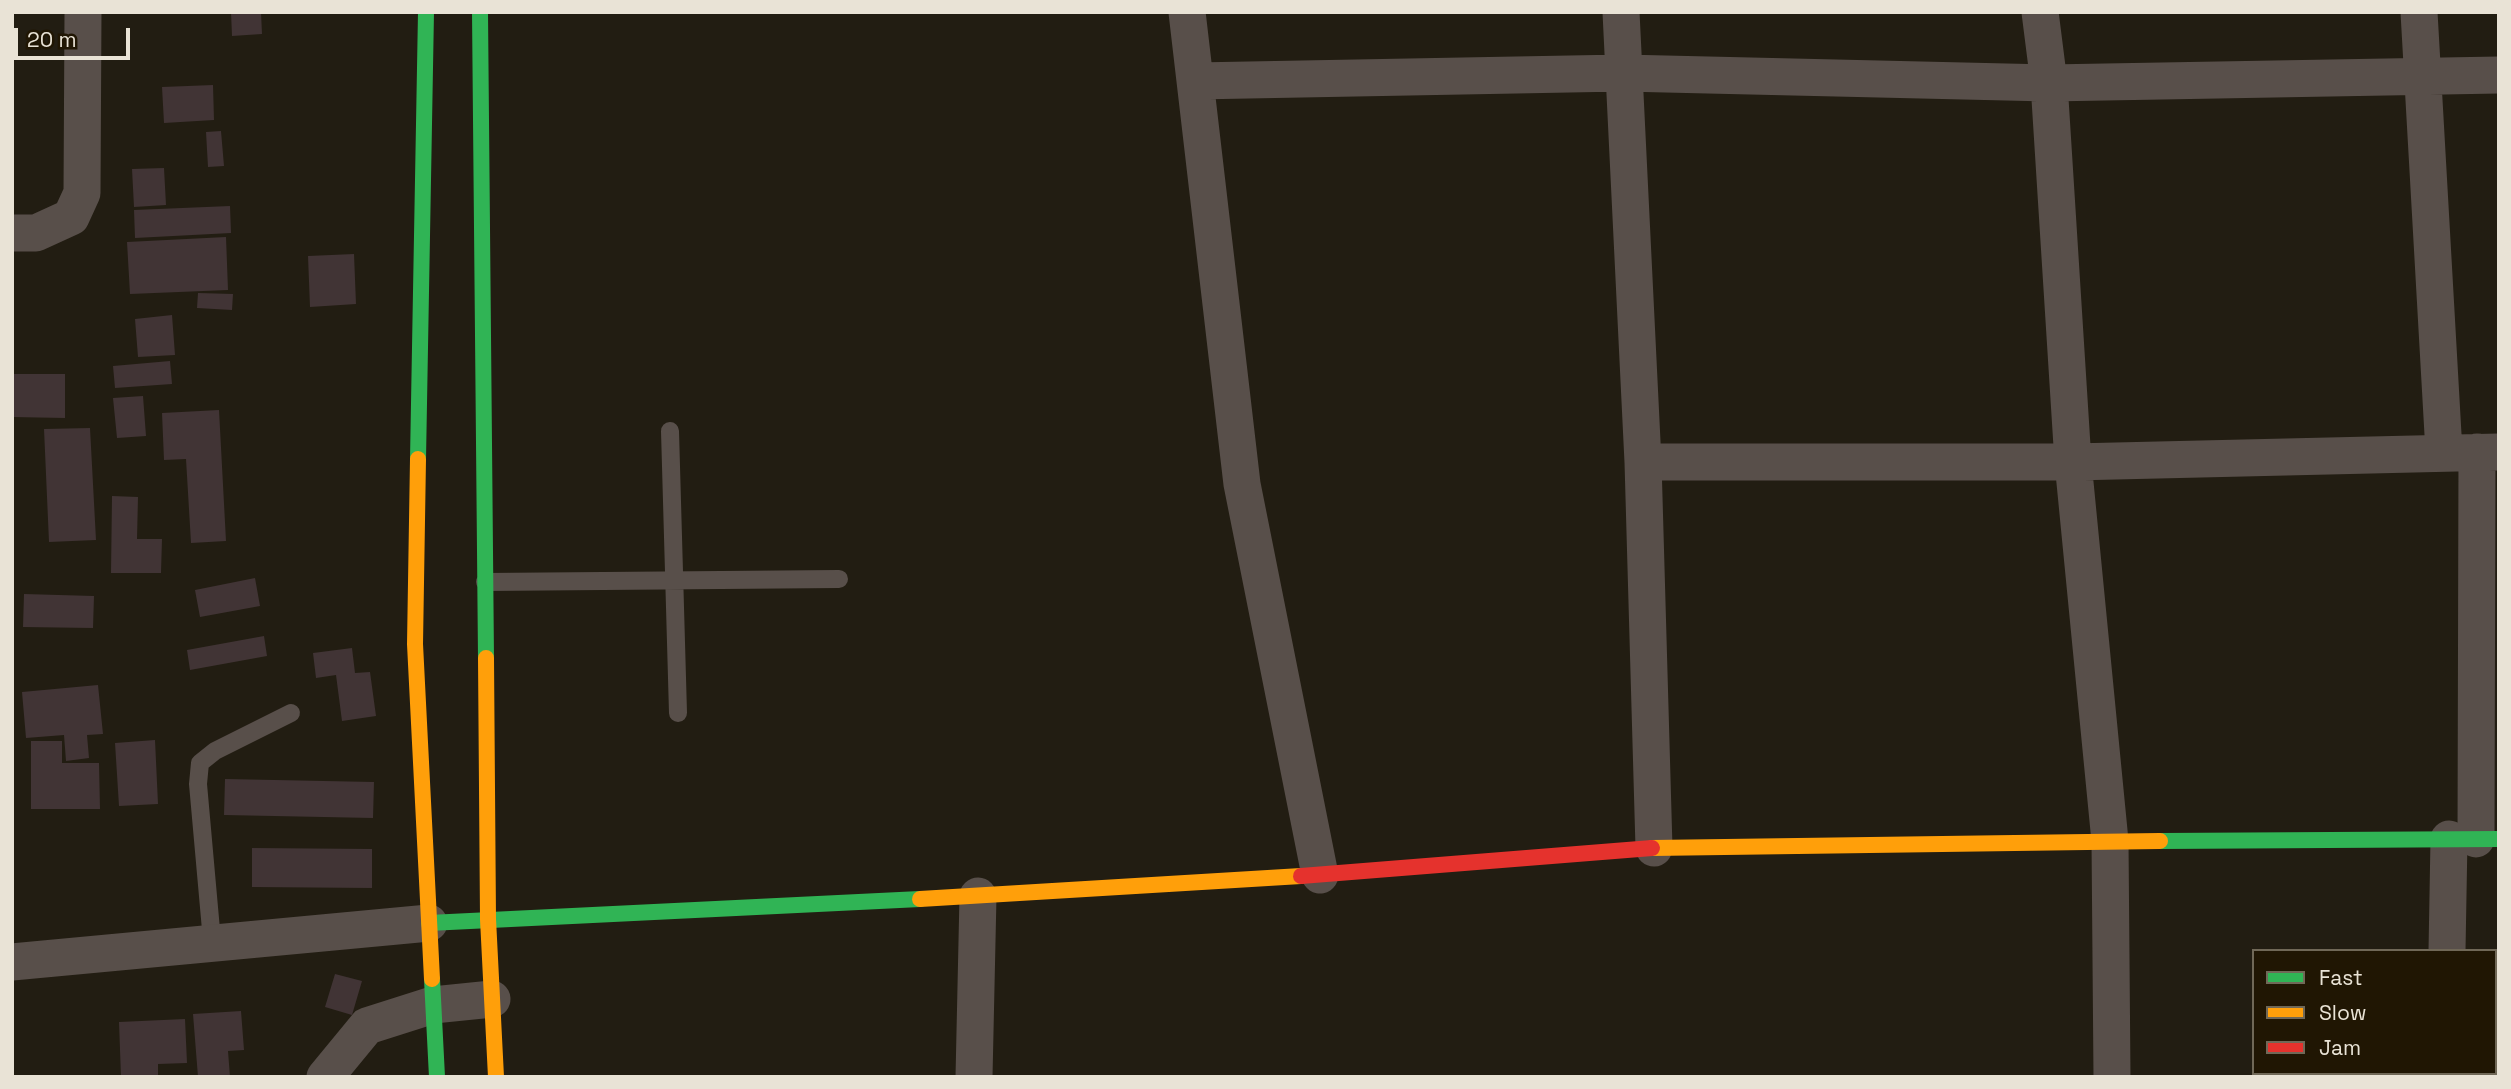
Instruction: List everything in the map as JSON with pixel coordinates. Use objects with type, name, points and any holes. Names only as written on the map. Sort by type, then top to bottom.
[{"type":"main road","points":[[426,12],[415,643],[437,1077]]},
{"type":"main road","points":[[480,12],[488,919],[496,1077]]},
{"type":"main road","points":[[429,923],[978,896],[1320,875],[1654,848],[2474,839]]},
{"type":"street","points":[[12,233],[36,233],[71,218],[82,194],[83,12]]},
{"type":"street","points":[[1187,12],[1242,484],[1320,875]]},
{"type":"street","points":[[1621,12],[1643,462],[1654,848]]},
{"type":"street","points":[[2040,12],[2049,83],[2073,462],[2110,841],[2112,1077]]},
{"type":"street","points":[[2418,12],[2424,77],[2473,452],[2474,839],[2447,949]]},
{"type":"street","points":[[1195,82],[1623,73],[2049,83],[2499,75]]},
{"type":"street","points":[[1643,462],[2073,462],[2473,452]]},
{"type":"street","points":[[974,1077],[978,896]]},
{"type":"street","points":[[12,962],[429,923]]},
{"type":"street","points":[[325,1077],[367,1026],[433,1005],[492,999]]},
{"type":"lane","points":[[670,431],[678,713]]},
{"type":"lane","points":[[485,582],[839,579]]},
{"type":"lane","points":[[212,942],[198,784],[200,763],[215,751],[291,713]]},
{"type":"building","points":[[231,12],[261,12],[262,34],[232,36]]},
{"type":"building","points":[[213,85],[214,120],[164,123],[162,87]]},
{"type":"building","points":[[221,131],[224,166],[208,167],[206,132]]},
{"type":"building","points":[[164,168],[166,205],[134,207],[132,169]]},
{"type":"building","points":[[230,206],[231,233],[135,238],[134,210]]},
{"type":"building","points":[[226,237],[228,290],[130,294],[127,242]]},
{"type":"building","points":[[354,254],[356,304],[310,307],[308,256]]},
{"type":"building","points":[[198,293],[233,294],[232,310],[197,308]]},
{"type":"building","points":[[172,315],[175,355],[138,357],[135,319]]},
{"type":"building","points":[[170,361],[172,384],[115,388],[113,366]]},
{"type":"building","points":[[12,374],[65,374],[65,418],[12,417]]},
{"type":"building","points":[[143,396],[146,436],[117,438],[113,398]]},
{"type":"building","points":[[219,410],[226,541],[191,543],[186,459],[164,460],[162,413]]},
{"type":"building","points":[[90,428],[96,540],[49,542],[44,429]]},
{"type":"building","points":[[112,496],[138,497],[137,539],[162,539],[161,573],[111,573]]},
{"type":"building","points":[[255,578],[260,606],[200,617],[195,590]]},
{"type":"building","points":[[24,594],[94,596],[93,628],[23,627]]},
{"type":"building","points":[[264,636],[267,656],[190,670],[187,650]]},
{"type":"building","points":[[352,648],[355,673],[370,672],[376,716],[342,721],[336,675],[316,678],[313,653]]},
{"type":"building","points":[[98,685],[103,734],[87,735],[89,758],[66,761],[64,735],[26,738],[22,692]]},
{"type":"building","points":[[155,740],[158,804],[119,806],[115,743]]},
{"type":"building","points":[[31,741],[62,741],[62,763],[99,763],[100,809],[31,809]]},
{"type":"building","points":[[225,779],[374,782],[373,818],[224,815]]},
{"type":"building","points":[[252,848],[372,849],[372,888],[252,887]]},
{"type":"building","points":[[335,974],[362,981],[352,1015],[325,1007]]},
{"type":"building","points":[[241,1011],[244,1050],[228,1051],[230,1077],[198,1077],[193,1014]]},
{"type":"building","points":[[185,1019],[187,1063],[158,1064],[158,1077],[121,1077],[119,1022]]},
{"type":"traffic: fast","points":[[418,459],[426,12]]},
{"type":"traffic: fast","points":[[480,12],[486,658]]},
{"type":"traffic: fast","points":[[2160,841],[2499,839]]},
{"type":"traffic: fast","points":[[429,923],[920,899]]},
{"type":"traffic: fast","points":[[432,979],[437,1077]]},
{"type":"traffic: slow","points":[[418,459],[415,644],[432,979]]},
{"type":"traffic: slow","points":[[486,658],[488,919],[496,1077]]},
{"type":"traffic: slow","points":[[1652,848],[2160,841]]},
{"type":"traffic: slow","points":[[920,899],[1301,876]]},
{"type":"traffic: jam","points":[[1301,876],[1652,848]]}]
